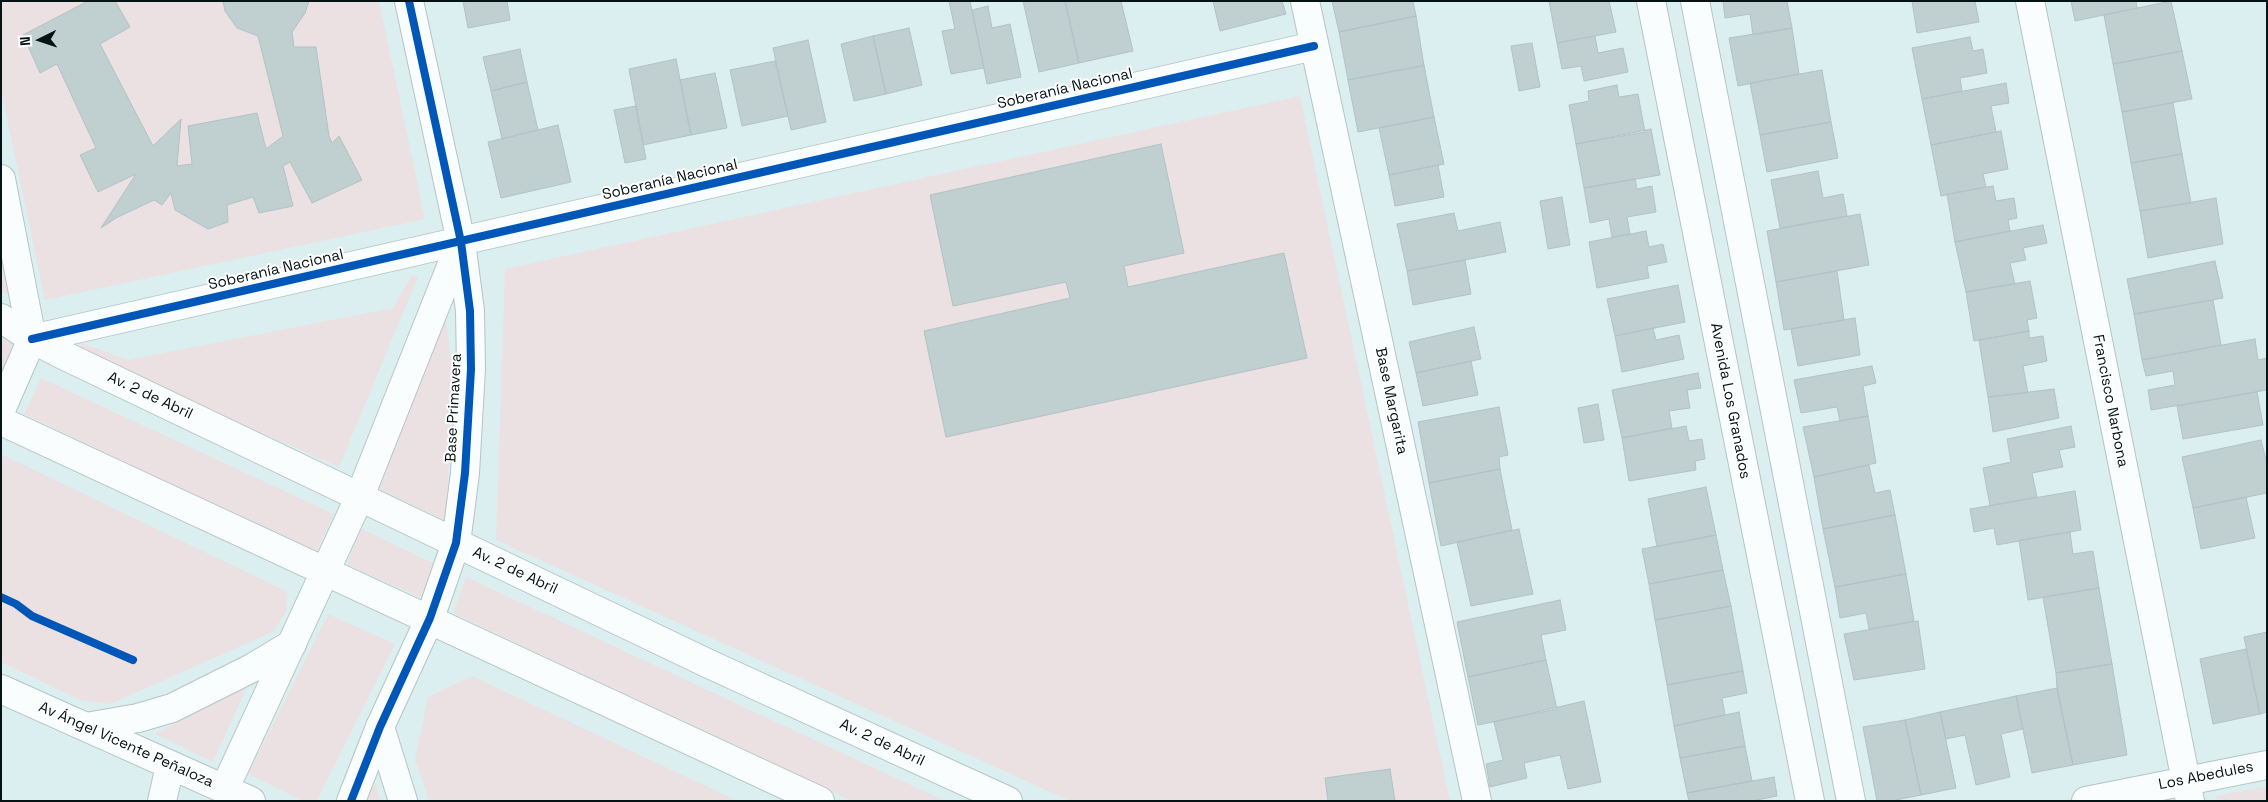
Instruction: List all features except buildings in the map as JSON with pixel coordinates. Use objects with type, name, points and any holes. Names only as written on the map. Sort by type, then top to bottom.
[{"type":"street","name":"Base Primavera","points":[[351,801],[380,727],[430,618],[456,543],[465,473],[471,369],[470,311],[460,242],[409,1]]},
{"type":"street","name":"Base Margarita","points":[[1305,1],[1477,801]]},
{"type":"street","name":"Avenida Los Granados","points":[[1650,1],[1810,801]]},
{"type":"street","points":[[1695,1],[1851,801]]},
{"type":"street","name":"Francisco Narbona","points":[[2030,1],[2188,790]]},
{"type":"street","name":"Soberanía Nacional","points":[[32,340],[1314,46]]},
{"type":"street","points":[[1,179],[32,340],[1,410]]},
{"type":"street","points":[[224,790],[360,496],[460,242]]},
{"type":"street","name":"Av. 2 de Abril","points":[[1,318],[32,340],[707,663],[1008,801]]},
{"type":"street","points":[[1,421],[326,573],[430,618],[820,801]]},
{"type":"street","points":[[86,727],[138,718],[172,708],[252,668],[292,644]]},
{"type":"street","name":"Av Ángel Vicente Peñaloza","points":[[1,690],[251,801]]},
{"type":"street","points":[[380,727],[403,801]]},
{"type":"street","name":"Los Abedules","points":[[2086,801],[2188,790],[2267,764]]},
{"type":"street","points":[[162,801],[170,766]]},
{"type":"shaded area","points":[[1,1],[379,1],[425,219],[45,300],[1,90]]},
{"type":"shaded area","points":[[1300,96],[1450,801],[1070,801],[496,540],[505,269]]},
{"type":"shaded area","points":[[1,248],[11,297],[1,291]]},
{"type":"shaded area","points":[[412,275],[418,277],[339,467],[78,352],[82,343],[128,360],[393,308]]},
{"type":"shaded area","points":[[445,313],[453,374],[446,521],[379,489]]},
{"type":"shaded area","points":[[1,334],[21,345],[1,383]]},
{"type":"shaded area","points":[[41,378],[334,514],[316,553],[24,414]]},
{"type":"shaded area","points":[[1,454],[288,592],[286,612],[273,632],[110,704],[80,700],[1,662]]},
{"type":"shaded area","points":[[360,528],[433,563],[422,598],[347,565]]},
{"type":"shaded area","points":[[466,577],[945,801],[851,801],[453,613]]},
{"type":"shaded area","points":[[328,614],[395,644],[317,801],[303,801],[248,774]]},
{"type":"shaded area","points":[[472,676],[738,801],[429,801],[415,759],[428,697]]},
{"type":"shaded area","points":[[248,685],[213,762],[155,734]]},
{"type":"shaded area","points":[[375,783],[381,801],[367,801]]},
{"type":"shaded area","points":[[2267,786],[2267,801],[2217,801],[2216,796]]},
{"type":"cycle path","points":[[351,801],[380,727],[430,618],[456,543],[465,473],[471,369],[470,311],[461,242],[409,1]]},
{"type":"cycle path","points":[[32,339],[1314,46]]},
{"type":"cycle path","points":[[1,597],[16,604],[32,616],[133,660]]}]
